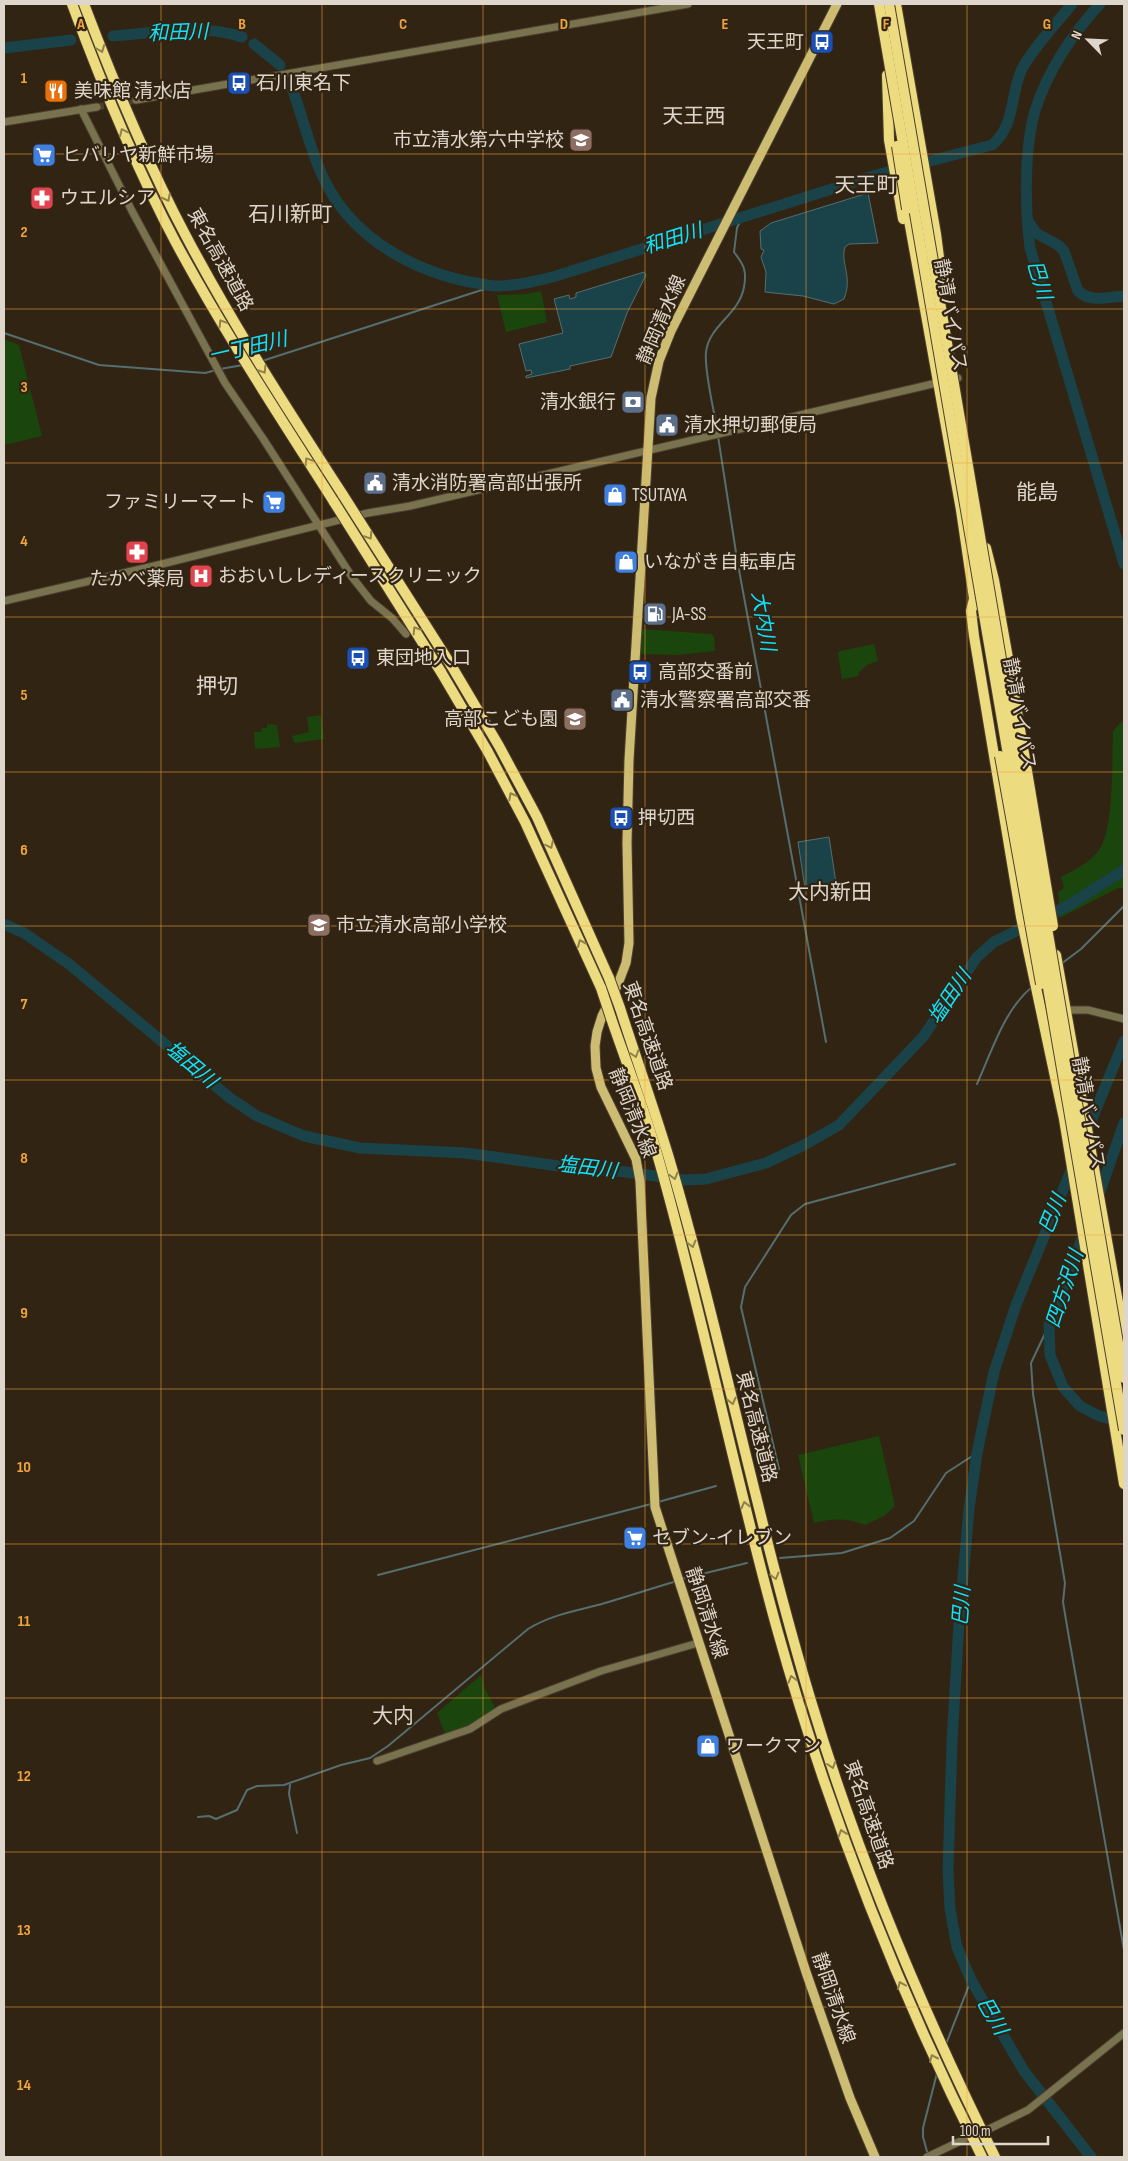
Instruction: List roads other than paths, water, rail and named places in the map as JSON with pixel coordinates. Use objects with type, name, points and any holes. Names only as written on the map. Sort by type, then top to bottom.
[{"type":"highway","name":"東名高速道路","points":[[72,4],[120,125],[176,242],[240,353],[441,672],[488,752],[525,822],[601,988],[663,1157]]},
{"type":"highway","name":"東名高速道路","points":[[84,4],[131,123],[186,237],[263,370],[451,665],[487,726],[537,817],[609,978],[620,1008],[663,1157],[812,1704],[863,1855],[889,1924],[949,2065],[996,2157]]},
{"type":"highway","points":[[876,4],[907,210],[938,382],[1000,756],[1045,1008],[1060,1058]]},
{"type":"highway","points":[[876,4],[888,83],[889,140],[915,288],[925,317]]},
{"type":"highway","name":"静清バイパス","points":[[876,4],[1124,1430]]},
{"type":"highway","points":[[889,4],[941,278]]},
{"type":"highway","name":"静清バイパス","points":[[889,4],[1124,1378]]},
{"type":"highway","points":[[896,4],[996,620],[1081,1084],[1124,1336]]},
{"type":"highway","points":[[983,535],[994,580],[1044,865],[1067,1049]]},
{"type":"highway","points":[[974,599],[971,611],[974,636],[1021,917],[1066,1133],[1124,1484]]},
{"type":"highway","name":"東名高速道路","points":[[674,1197],[777,1628],[800,1707],[851,1859],[921,2030],[946,2086],[982,2157]]},
{"type":"main road","name":"静岡清水線","points":[[837,4],[690,291],[659,361],[651,398],[629,760],[627,846],[629,943],[626,963],[602,1016],[595,1046],[596,1068],[601,1087],[636,1159],[640,1182],[656,1507],[698,1643],[844,2082],[875,2157]]},
{"type":"street","points":[[136,100],[688,4]]},
{"type":"street","points":[[4,122],[97,107]]},
{"type":"street","points":[[81,109],[132,211],[226,383],[318,526],[362,589],[406,634]]},
{"type":"street","points":[[4,601],[318,526],[958,378]]},
{"type":"street","points":[[1041,1014],[1067,1009],[1088,1010],[1124,1019]]},
{"type":"street","points":[[377,1761],[470,1730],[501,1709],[601,1671],[698,1643]]},
{"type":"street","points":[[989,2129],[1028,2110],[1124,2033]]},
{"type":"street","points":[[927,2157],[963,2140]]},
{"type":"water","points":[[868,193],[878,243],[849,244],[845,247],[844,259],[847,283],[844,299],[834,304],[803,296],[765,292],[766,272],[761,257],[764,250],[761,249],[760,231],[771,223]]},
{"type":"water","points":[[644,272],[646,275],[627,313],[611,357],[570,366],[570,369],[526,378],[526,376],[532,374],[531,370],[526,371],[519,344],[563,333],[554,299],[569,295],[570,299],[576,297],[576,293]]},
{"type":"water","points":[[829,837],[836,883],[805,888],[798,842]]},
{"type":"waterway","name":"和田川","points":[[290,82],[312,150],[323,176],[329,189],[355,224],[389,250],[428,270],[470,282],[493,286],[512,285],[556,276],[876,175],[992,145],[1005,129],[1021,71],[1025,63],[1072,4]]},
{"type":"waterway","name":"巴川","points":[[1100,4],[1070,41],[1053,68],[1040,96],[1031,126],[1027,161],[1027,215],[1030,248],[1124,564]]},
{"type":"waterway","name":"和田川","points":[[113,36],[195,30],[226,33],[242,37]]},
{"type":"waterway","name":"和田川","points":[[4,48],[71,40]]},
{"type":"waterway","name":"和田川","points":[[254,44],[280,65]]},
{"type":"waterway","name":"大内川","points":[[718,432],[708,380],[706,352],[712,334],[731,313],[741,297],[744,287],[744,268],[734,252],[737,228],[742,217]]},
{"type":"waterway","points":[[1028,221],[1036,233],[1058,245],[1064,251],[1078,291],[1083,295],[1094,298],[1124,296]]},
{"type":"waterway","name":"一丁田川","points":[[262,361],[494,286]]},
{"type":"waterway","name":"一丁田川","points":[[4,333],[99,365],[205,373],[216,370]]},
{"type":"waterway","name":"一丁田川","points":[[220,369],[243,365]]},
{"type":"waterway","name":"大内川","points":[[718,436],[737,559],[826,1042]]},
{"type":"waterway","name":"塩田川","points":[[4,924],[24,933],[69,964],[230,1098],[257,1116],[304,1136],[360,1148],[466,1153],[559,1166],[685,1180],[706,1179],[766,1163],[804,1145],[839,1125],[923,1037],[977,957],[994,942],[1069,905],[1124,870]]},
{"type":"waterway","points":[[1061,964],[1081,949],[1124,906]]},
{"type":"waterway","points":[[977,1084],[1006,1019],[1022,996],[1032,987]]},
{"type":"waterway","name":"巴川","points":[[1085,1136],[1124,1041]]},
{"type":"waterway","name":"四方沢川","points":[[1097,1200],[1124,1123]]},
{"type":"waterway","name":"巴川","points":[[1074,1163],[1016,1305],[994,1372],[977,1453],[969,1509],[959,1623],[952,1742],[948,1870],[950,1909],[957,1947],[971,1980],[1024,2071],[1091,2157]]},
{"type":"waterway","points":[[776,1471],[779,1469],[741,1307],[745,1287],[791,1215],[805,1204],[955,1164]]},
{"type":"waterway","name":"四方沢川","points":[[1085,1231],[1049,1325],[1050,1355],[1063,1387],[1080,1406],[1097,1415],[1123,1423]]},
{"type":"waterway","points":[[1049,1325],[1031,1363],[1033,1394],[1065,1583],[1063,1602],[1124,1950]]},
{"type":"waterway","points":[[780,1558],[842,1553],[890,1538],[914,1521],[946,1473],[977,1453]]},
{"type":"waterway","points":[[658,1502],[716,1486]]},
{"type":"waterway","points":[[378,1575],[651,1504]]},
{"type":"waterway","points":[[681,1579],[747,1563]]},
{"type":"waterway","points":[[198,1817],[209,1816],[216,1819],[237,1810],[247,1790],[257,1786],[284,1785],[341,1765],[370,1758],[388,1746],[528,1629],[537,1624],[556,1616],[677,1581]]},
{"type":"waterway","points":[[290,1785],[289,1794],[297,1833]]},
{"type":"waterway","points":[[946,2044],[971,1980]]},
{"type":"waterway","points":[[928,2155],[923,2137],[923,2128],[937,2073]]},
{"type":"tunnel","points":[[97,107],[136,100]]},
{"type":"place","name":"天王町","points":[[822,42]]},
{"type":"place","name":"石川東名下","points":[[239,83]]},
{"type":"place","name":"美味館 清水店","points":[[56,91]]},
{"type":"place","name":"市立清水第六中学校","points":[[581,140]]},
{"type":"place","name":"ヒバリヤ新鮮市場","points":[[44,155]]},
{"type":"place","name":"ウエルシア","points":[[42,198]]},
{"type":"place","name":"清水銀行","points":[[633,402]]},
{"type":"place","name":"清水押切郵便局","points":[[667,425]]},
{"type":"place","name":"清水消防署高部出張所","points":[[375,483]]},
{"type":"place","name":"TSUTAYA","points":[[615,495]]},
{"type":"place","name":"ファミリーマート","points":[[274,502]]},
{"type":"place","name":"たかべ薬局","points":[[137,552]]},
{"type":"place","name":"いながき自転車店","points":[[626,562]]},
{"type":"place","name":"おおいしレディースクリニック","points":[[201,576]]},
{"type":"place","name":"JA-SS","points":[[655,614]]},
{"type":"place","name":"東団地入口","points":[[358,658]]},
{"type":"place","name":"高部交番前","points":[[640,672]]},
{"type":"place","name":"清水警察署高部交番","points":[[622,700]]},
{"type":"place","name":"高部こども園","points":[[575,719]]},
{"type":"place","name":"押切西","points":[[621,818]]},
{"type":"place","name":"市立清水高部小学校","points":[[319,925]]},
{"type":"place","name":"セブン-イレブン","points":[[635,1538]]},
{"type":"place","name":"ワークマン","points":[[708,1746]]},
{"type":"district","name":"天王西","points":[[694,116]]},
{"type":"district","name":"天王町","points":[[866,185]]},
{"type":"district","name":"石川新町","points":[[290,214]]},
{"type":"district","name":"能島","points":[[1037,492]]},
{"type":"district","name":"押切","points":[[217,686]]},
{"type":"district","name":"大内新田","points":[[830,892]]},
{"type":"district","name":"大内","points":[[393,1716]]}]
